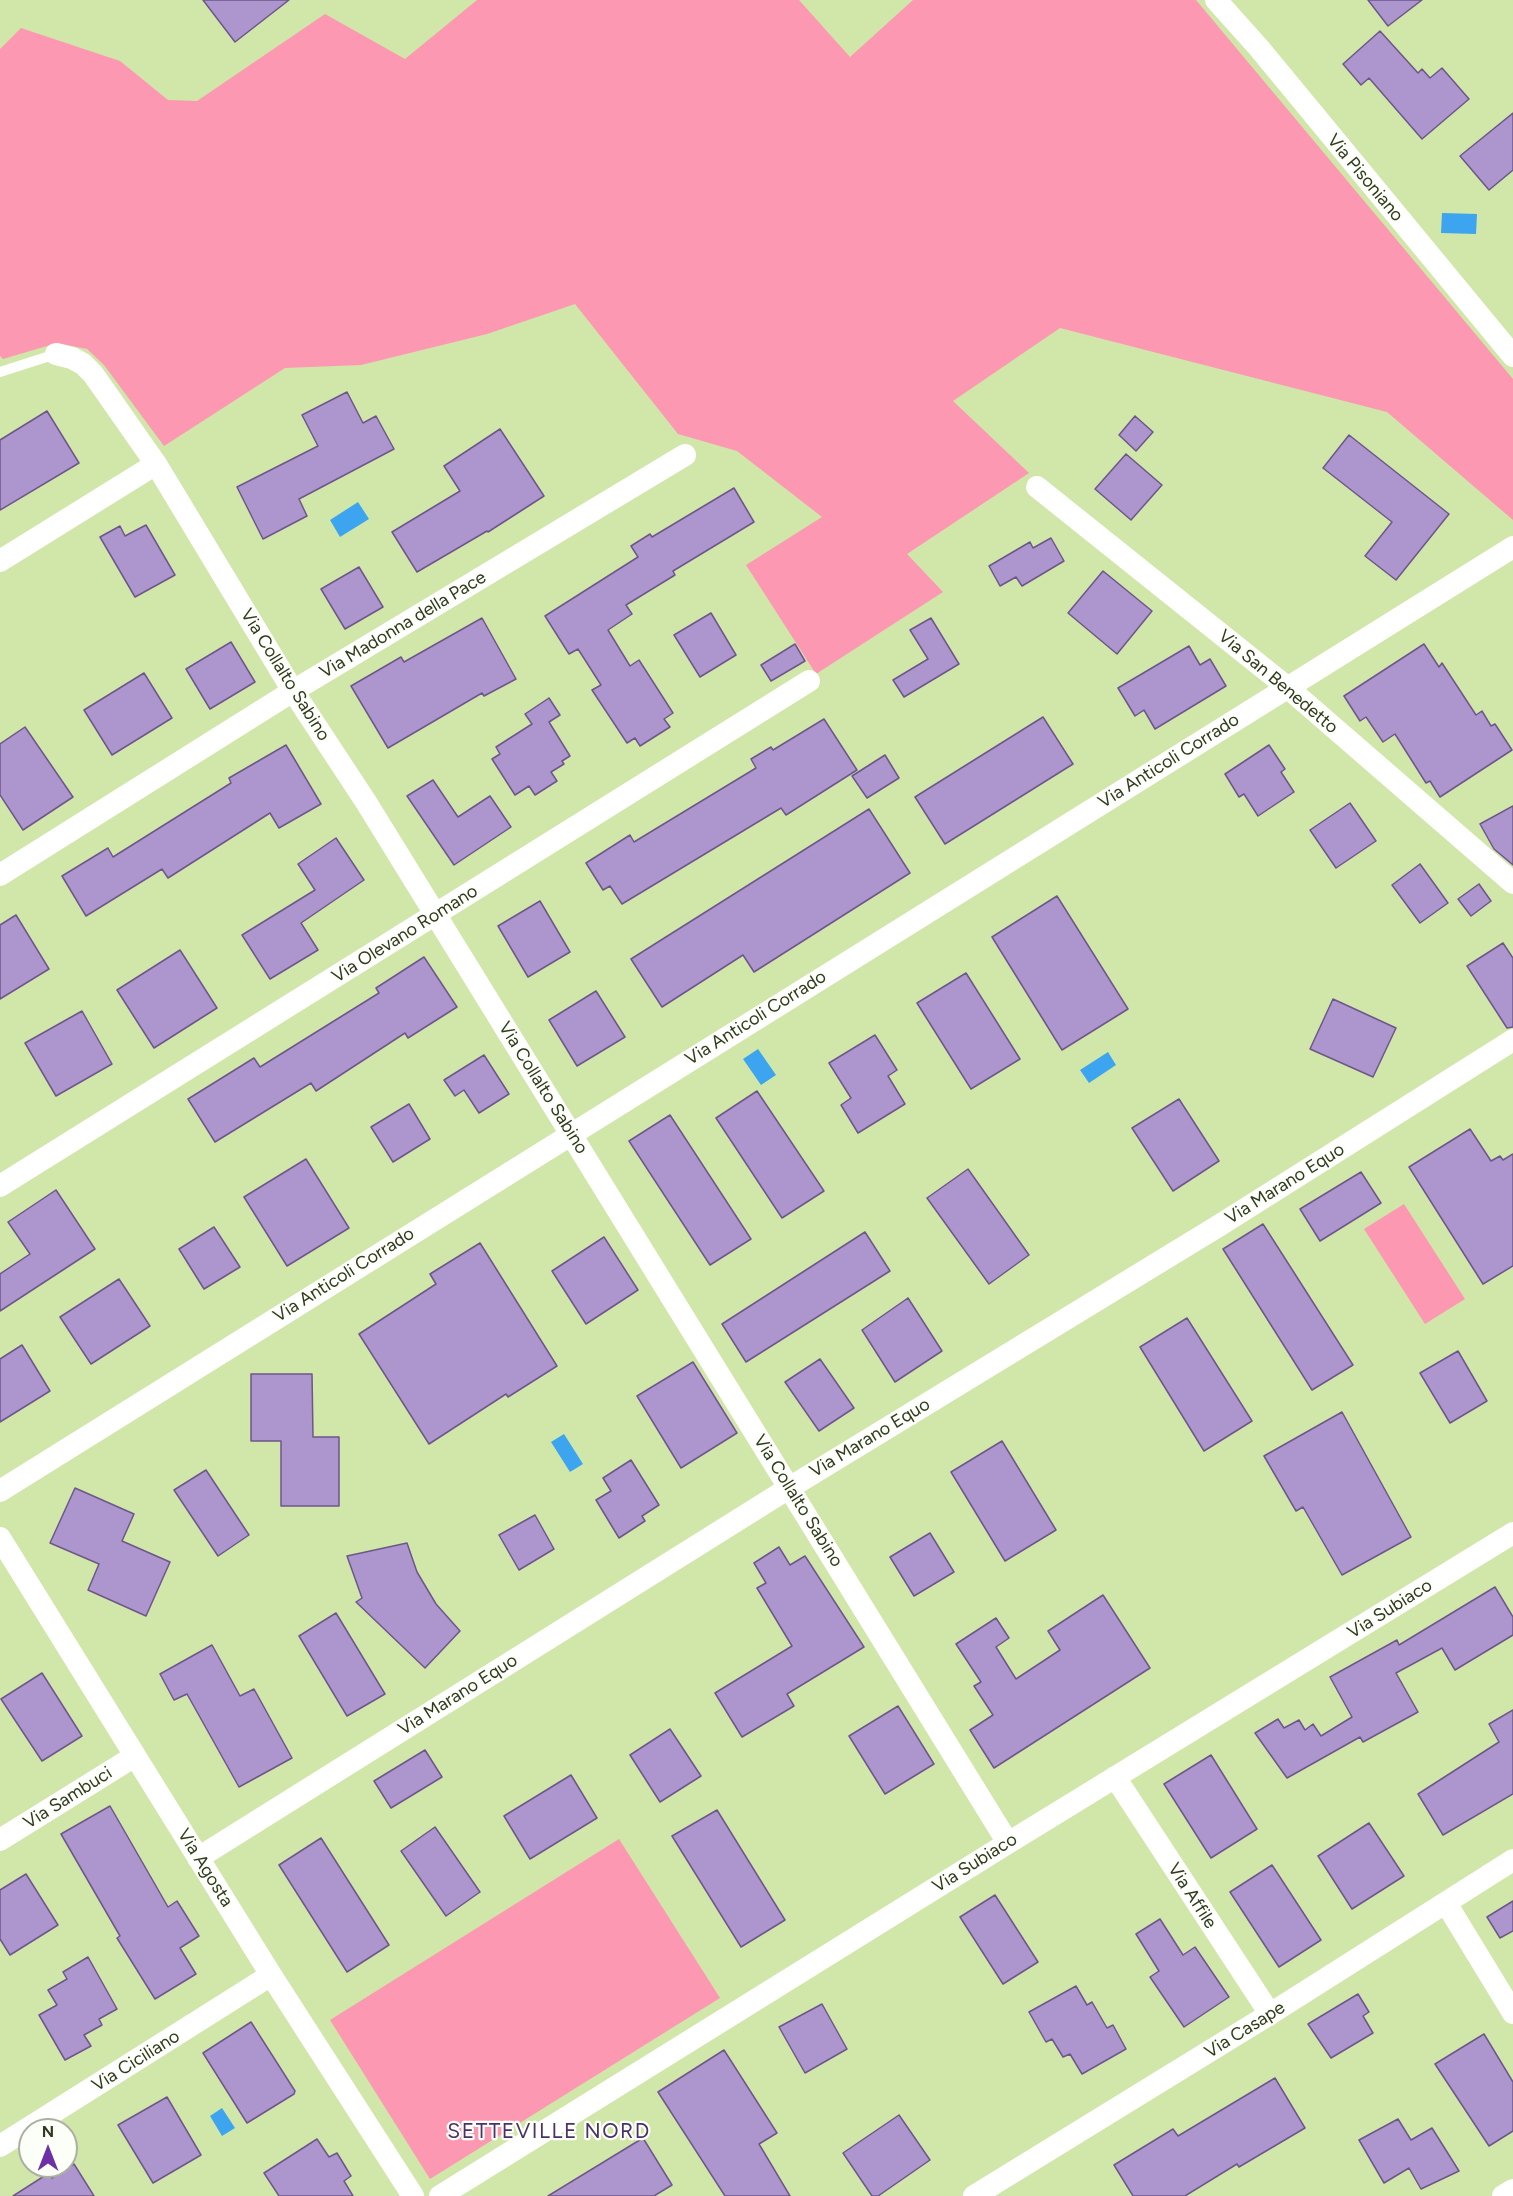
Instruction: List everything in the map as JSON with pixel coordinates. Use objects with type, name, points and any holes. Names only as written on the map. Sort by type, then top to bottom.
[{"type":"street","name":"Via Pisoniano","points":[[1216,0],[1259,48],[1513,356]]},
{"type":"street","name":"Via Collalto Sabino","points":[[56,354],[72,358],[83,364],[93,374],[156,464],[293,691],[366,802],[1008,1843]]},
{"type":"street","name":"Via Madonna della Pace","points":[[0,875],[293,691],[686,455]]},
{"type":"street","points":[[0,561],[156,464]]},
{"type":"street","name":"Via San Benedetto","points":[[1036,487],[1287,687],[1513,883]]},
{"type":"street","name":"Via Anticoli Corrado","points":[[0,1491],[1513,547]]},
{"type":"street","name":"Via Olevano Romano","points":[[0,1186],[809,681]]},
{"type":"street","name":"Via Marano Equo","points":[[198,1858],[789,1488],[1220,1225],[1513,1040]]},
{"type":"street","name":"Via Subiaco","points":[[440,2196],[1513,1533]]},
{"type":"street","name":"Via Agosta","points":[[0,1539],[271,1975],[413,2196]]},
{"type":"street","name":"Via Sambuci","points":[[0,1840],[135,1756]]},
{"type":"street","name":"Via Affile","points":[[1115,1777],[1270,2014]]},
{"type":"street","name":"Via Casape","points":[[974,2196],[1270,2014],[1513,1860]]},
{"type":"street","points":[[1446,1903],[1513,2013]]},
{"type":"street","name":"Via Ciciliano","points":[[0,2146],[271,1975]]},
{"type":"street","points":[[1503,2196],[1513,2190]]},
{"type":"lane","points":[[0,372],[56,354]]},
{"type":"shaded area","points":[[477,0],[799,0],[850,57],[913,0],[1196,0],[1513,379],[1513,520],[1387,412],[1060,328],[953,401],[1029,473],[907,554],[943,592],[816,674],[746,565],[822,517],[737,451],[678,434],[575,304],[487,334],[361,365],[285,368],[164,446],[104,365],[87,349],[57,343],[3,359],[0,356],[0,49],[21,28],[120,61],[168,100],[197,101],[325,14],[405,59]]},
{"type":"shaded area","points":[[1404,1204],[1465,1299],[1425,1324],[1364,1229]]},
{"type":"shaded area","points":[[619,1839],[720,1998],[430,2179],[330,2020]]},
{"type":"water","points":[[1442,213],[1477,214],[1476,234],[1441,233]]},
{"type":"water","points":[[358,502],[369,519],[340,537],[330,520]]},
{"type":"water","points":[[758,1049],[776,1075],[761,1085],[743,1059]]},
{"type":"water","points":[[1108,1052],[1116,1065],[1089,1083],[1080,1070]]},
{"type":"water","points":[[564,1434],[583,1464],[570,1472],[551,1442]]},
{"type":"water","points":[[222,2108],[235,2128],[222,2136],[210,2116]]},
{"type":"building","points":[[203,0],[289,0],[235,42]]},
{"type":"building","points":[[1368,0],[1422,0],[1388,26]]},
{"type":"building","points":[[1380,31],[1418,73],[1422,69],[1430,78],[1442,68],[1469,99],[1422,139],[1369,78],[1361,85],[1343,64]]},
{"type":"building","points":[[1513,113],[1513,170],[1489,190],[1460,156]]},
{"type":"building","points":[[347,392],[363,423],[376,416],[394,449],[299,499],[307,516],[263,539],[237,487],[318,446],[302,415]]},
{"type":"building","points":[[47,411],[79,463],[0,510],[0,440]]},
{"type":"building","points":[[1135,416],[1153,432],[1136,451],[1119,435]]},
{"type":"building","points":[[500,429],[544,496],[488,532],[417,572],[392,532],[460,491],[444,466]]},
{"type":"building","points":[[1349,435],[1449,514],[1396,580],[1365,556],[1392,522],[1323,468]]},
{"type":"building","points":[[1126,454],[1162,485],[1131,520],[1095,489]]},
{"type":"building","points":[[734,488],[754,522],[673,571],[675,575],[626,605],[632,614],[608,630],[630,666],[639,660],[673,713],[664,719],[670,727],[640,746],[635,738],[627,743],[592,690],[601,685],[578,649],[569,654],[545,616],[638,557],[631,546],[650,534],[652,537]]},
{"type":"building","points":[[146,525],[175,575],[135,597],[100,537],[120,526],[125,536]]},
{"type":"building","points":[[1051,538],[1064,561],[1022,586],[1016,577],[1000,586],[989,566],[1030,542],[1033,548]]},
{"type":"building","points":[[359,567],[383,607],[345,629],[321,589]]},
{"type":"building","points":[[1103,571],[1152,611],[1117,654],[1068,613]]},
{"type":"building","points":[[711,613],[736,655],[700,677],[674,635]]},
{"type":"building","points":[[482,618],[516,679],[484,696],[482,693],[388,748],[351,686],[401,657],[404,662]]},
{"type":"building","points":[[931,618],[959,664],[904,697],[893,680],[928,659],[910,630]]},
{"type":"building","points":[[231,642],[255,682],[210,709],[186,669]]},
{"type":"building","points":[[795,644],[805,661],[771,681],[761,665]]},
{"type":"building","points":[[1424,644],[1439,667],[1442,663],[1476,715],[1482,711],[1491,726],[1495,724],[1512,750],[1440,797],[1430,781],[1426,783],[1395,734],[1383,742],[1366,717],[1360,721],[1344,696]]},
{"type":"building","points":[[1189,646],[1200,665],[1210,659],[1226,686],[1155,729],[1144,710],[1135,716],[1118,688]]},
{"type":"building","points":[[144,673],[172,718],[112,755],[84,710]]},
{"type":"building","points":[[549,698],[560,715],[549,722],[570,756],[562,761],[564,764],[551,772],[557,781],[535,795],[529,786],[515,795],[492,759],[500,754],[496,747],[532,724],[525,714]]},
{"type":"building","points":[[1043,717],[1073,764],[945,844],[915,797]]},
{"type":"building","points":[[824,719],[857,770],[786,815],[781,808],[622,904],[610,886],[603,890],[586,863],[630,835],[634,842],[756,768],[751,759],[771,747],[773,750]]},
{"type":"building","points":[[25,727],[73,797],[23,830],[0,795],[0,744]]},
{"type":"building","points":[[286,745],[321,804],[279,828],[270,813],[168,878],[162,869],[86,916],[62,876],[108,848],[113,857],[231,783],[229,778]]},
{"type":"building","points":[[1269,745],[1285,769],[1281,772],[1294,792],[1258,816],[1244,794],[1239,797],[1225,774]]},
{"type":"building","points":[[885,755],[899,778],[867,798],[852,776]]},
{"type":"building","points":[[433,780],[458,817],[490,796],[511,827],[454,865],[407,796]]},
{"type":"building","points":[[1350,803],[1376,841],[1336,868],[1310,830]]},
{"type":"building","points":[[1513,806],[1513,865],[1494,849],[1480,824]]},
{"type":"building","points":[[869,809],[910,873],[754,972],[743,955],[662,1007],[631,959]]},
{"type":"building","points":[[336,838],[364,880],[301,923],[318,950],[270,979],[242,935],[315,890],[298,864]]},
{"type":"building","points":[[1420,864],[1448,903],[1420,923],[1392,885]]},
{"type":"building","points":[[1479,884],[1491,901],[1471,916],[1458,899]]},
{"type":"building","points":[[1057,896],[1128,1009],[1062,1050],[992,937]]},
{"type":"building","points":[[540,901],[570,952],[528,977],[498,926]]},
{"type":"building","points":[[16,915],[49,969],[0,999],[0,925]]},
{"type":"building","points":[[1503,943],[1513,958],[1513,1027],[1507,1028],[1467,966]]},
{"type":"building","points":[[180,950],[217,1008],[154,1048],[117,990]]},
{"type":"building","points":[[424,957],[457,1007],[408,1038],[405,1033],[316,1091],[311,1083],[215,1142],[188,1099],[254,1058],[260,1067],[379,993],[376,988]]},
{"type":"building","points":[[966,973],[1020,1059],[971,1089],[917,1003]]},
{"type":"building","points":[[596,991],[625,1037],[577,1066],[549,1020]]},
{"type":"building","points":[[1333,999],[1396,1028],[1373,1077],[1310,1049]]},
{"type":"building","points":[[82,1011],[112,1064],[56,1096],[25,1043]]},
{"type":"building","points":[[875,1035],[897,1070],[888,1076],[905,1104],[858,1133],[841,1105],[851,1098],[829,1063]]},
{"type":"building","points":[[484,1055],[509,1094],[479,1113],[464,1090],[455,1096],[444,1080]]},
{"type":"building","points":[[757,1091],[824,1191],[782,1218],[716,1118]]},
{"type":"building","points":[[1179,1099],[1219,1161],[1173,1191],[1132,1128]]},
{"type":"building","points":[[409,1104],[430,1139],[393,1162],[371,1127]]},
{"type":"building","points":[[670,1115],[751,1239],[710,1265],[629,1141]]},
{"type":"building","points":[[1470,1129],[1491,1161],[1500,1156],[1503,1160],[1513,1154],[1513,1266],[1483,1284],[1409,1167]]},
{"type":"building","points":[[306,1159],[349,1228],[287,1266],[244,1197]]},
{"type":"building","points":[[968,1169],[1029,1255],[989,1284],[927,1198]]},
{"type":"building","points":[[1361,1172],[1381,1203],[1320,1241],[1300,1209]]},
{"type":"building","points":[[56,1190],[95,1249],[0,1311],[0,1274],[30,1254],[8,1222]]},
{"type":"building","points":[[1263,1224],[1353,1365],[1312,1390],[1223,1249]]},
{"type":"building","points":[[214,1227],[240,1267],[204,1289],[179,1249]]},
{"type":"building","points":[[865,1232],[890,1271],[746,1362],[722,1324]]},
{"type":"building","points":[[604,1237],[638,1290],[586,1324],[552,1271]]},
{"type":"building","points":[[480,1243],[557,1366],[508,1397],[506,1394],[429,1444],[359,1334],[436,1284],[430,1274]]},
{"type":"building","points":[[119,1279],[150,1326],[91,1364],[60,1317]]},
{"type":"building","points":[[908,1298],[942,1351],[895,1382],[862,1330]]},
{"type":"building","points":[[1187,1318],[1252,1421],[1204,1451],[1140,1347]]},
{"type":"building","points":[[22,1345],[50,1391],[0,1422],[0,1359]]},
{"type":"building","points":[[1458,1351],[1487,1401],[1450,1423],[1420,1373]]},
{"type":"building","points":[[820,1359],[854,1408],[819,1431],[785,1382]]},
{"type":"building","points":[[693,1362],[737,1433],[681,1468],[637,1396]]},
{"type":"building","points":[[251,1374],[312,1374],[313,1437],[339,1437],[339,1506],[281,1506],[281,1441],[251,1441]]},
{"type":"building","points":[[1342,1412],[1411,1537],[1342,1575],[1303,1507],[1296,1511],[1264,1456]]},
{"type":"building","points":[[1002,1441],[1056,1530],[1005,1561],[951,1472]]},
{"type":"building","points":[[631,1460],[659,1505],[642,1516],[645,1521],[619,1538],[596,1500],[611,1491],[603,1478]]},
{"type":"building","points":[[206,1470],[249,1535],[218,1556],[174,1490]]},
{"type":"building","points":[[75,1488],[134,1514],[122,1541],[170,1562],[146,1616],[88,1590],[99,1564],[50,1543]]},
{"type":"building","points":[[535,1515],[554,1549],[519,1570],[499,1535]]},
{"type":"building","points":[[930,1533],[954,1572],[914,1596],[890,1557]]},
{"type":"building","points":[[407,1543],[417,1572],[436,1604],[460,1631],[425,1668],[356,1602],[362,1598],[347,1556]]},
{"type":"building","points":[[779,1547],[790,1565],[805,1556],[864,1647],[787,1694],[794,1706],[742,1737],[715,1693],[792,1646],[757,1588],[766,1583],[754,1563]]},
{"type":"building","points":[[1495,1587],[1513,1617],[1513,1635],[1455,1670],[1442,1648],[1396,1673],[1418,1712],[1363,1742],[1360,1737],[1287,1778],[1255,1733],[1278,1719],[1284,1728],[1299,1720],[1305,1730],[1313,1724],[1321,1736],[1352,1717],[1330,1677],[1397,1640],[1399,1645]]},
{"type":"building","points":[[1103,1595],[1150,1668],[994,1768],[970,1730],[993,1715],[974,1686],[981,1682],[956,1644],[996,1618],[1009,1638],[996,1647],[1016,1679],[1060,1650],[1048,1631]]},
{"type":"building","points":[[336,1613],[385,1694],[347,1716],[299,1636]]},
{"type":"building","points":[[212,1645],[240,1696],[254,1689],[292,1758],[239,1787],[187,1694],[174,1700],[160,1674]]},
{"type":"building","points":[[42,1673],[82,1736],[42,1761],[1,1699]]},
{"type":"building","points":[[898,1706],[934,1764],[885,1794],[849,1736]]},
{"type":"building","points":[[1513,1710],[1513,1794],[1443,1835],[1418,1794],[1499,1742],[1489,1724]]},
{"type":"building","points":[[670,1729],[701,1776],[660,1802],[630,1755]]},
{"type":"building","points":[[425,1750],[442,1777],[391,1808],[374,1781]]},
{"type":"building","points":[[1211,1755],[1257,1829],[1211,1858],[1164,1784]]},
{"type":"building","points":[[571,1775],[597,1818],[530,1859],[504,1816]]},
{"type":"building","points":[[110,1806],[168,1907],[177,1901],[199,1936],[180,1948],[196,1974],[155,1999],[117,1938],[120,1936],[61,1834]]},
{"type":"building","points":[[717,1810],[785,1920],[741,1947],[672,1836]]},
{"type":"building","points":[[1369,1823],[1404,1876],[1352,1909],[1318,1856]]},
{"type":"building","points":[[435,1827],[480,1892],[446,1916],[401,1851]]},
{"type":"building","points":[[321,1838],[389,1945],[347,1972],[279,1865]]},
{"type":"building","points":[[1272,1865],[1321,1940],[1279,1967],[1230,1892]]},
{"type":"building","points":[[26,1874],[58,1925],[10,1955],[0,1939],[0,1890]]},
{"type":"building","points":[[995,1895],[1038,1962],[1003,1984],[960,1917]]},
{"type":"building","points":[[1513,1901],[1513,1931],[1500,1938],[1487,1917]]},
{"type":"building","points":[[1160,1919],[1183,1955],[1195,1947],[1229,1997],[1184,2027],[1150,1977],[1159,1971],[1136,1934]]},
{"type":"building","points":[[88,1957],[117,2009],[99,2019],[102,2025],[84,2035],[91,2046],[65,2060],[39,2015],[57,2005],[48,1990],[67,1979],[63,1972]]},
{"type":"building","points":[[1076,1986],[1087,2005],[1092,2002],[1107,2028],[1113,2025],[1126,2049],[1082,2074],[1070,2054],[1063,2057],[1052,2039],[1046,2042],[1029,2012]]},
{"type":"building","points":[[1358,1994],[1369,2012],[1363,2016],[1373,2033],[1331,2058],[1308,2024]]},
{"type":"building","points":[[822,2004],[847,2049],[805,2073],[779,2027]]},
{"type":"building","points":[[251,2022],[295,2091],[294,2094],[247,2123],[203,2053]]},
{"type":"building","points":[[1484,2034],[1513,2082],[1513,2131],[1489,2146],[1435,2064]]},
{"type":"building","points":[[724,2050],[777,2133],[759,2144],[790,2196],[725,2196],[658,2092]]},
{"type":"building","points":[[1275,2078],[1305,2128],[1239,2167],[1237,2164],[1185,2196],[1133,2196],[1114,2165],[1173,2129],[1178,2136]]},
{"type":"building","points":[[167,2097],[201,2155],[153,2183],[118,2125]]},
{"type":"building","points":[[899,2115],[930,2160],[878,2196],[872,2196],[843,2153]]},
{"type":"building","points":[[1398,2119],[1411,2140],[1432,2128],[1459,2171],[1421,2189],[1409,2168],[1384,2183],[1359,2140]]},
{"type":"building","points":[[643,2138],[672,2185],[654,2196],[548,2196]]},
{"type":"building","points":[[317,2139],[329,2157],[337,2153],[351,2176],[344,2181],[353,2196],[279,2196],[264,2173]]},
{"type":"building","points":[[78,2170],[94,2196],[13,2196],[41,2178],[78,2178]]},
{"type":"district","name":"SETTEVILLE NORD","points":[[549,2132]]}]
